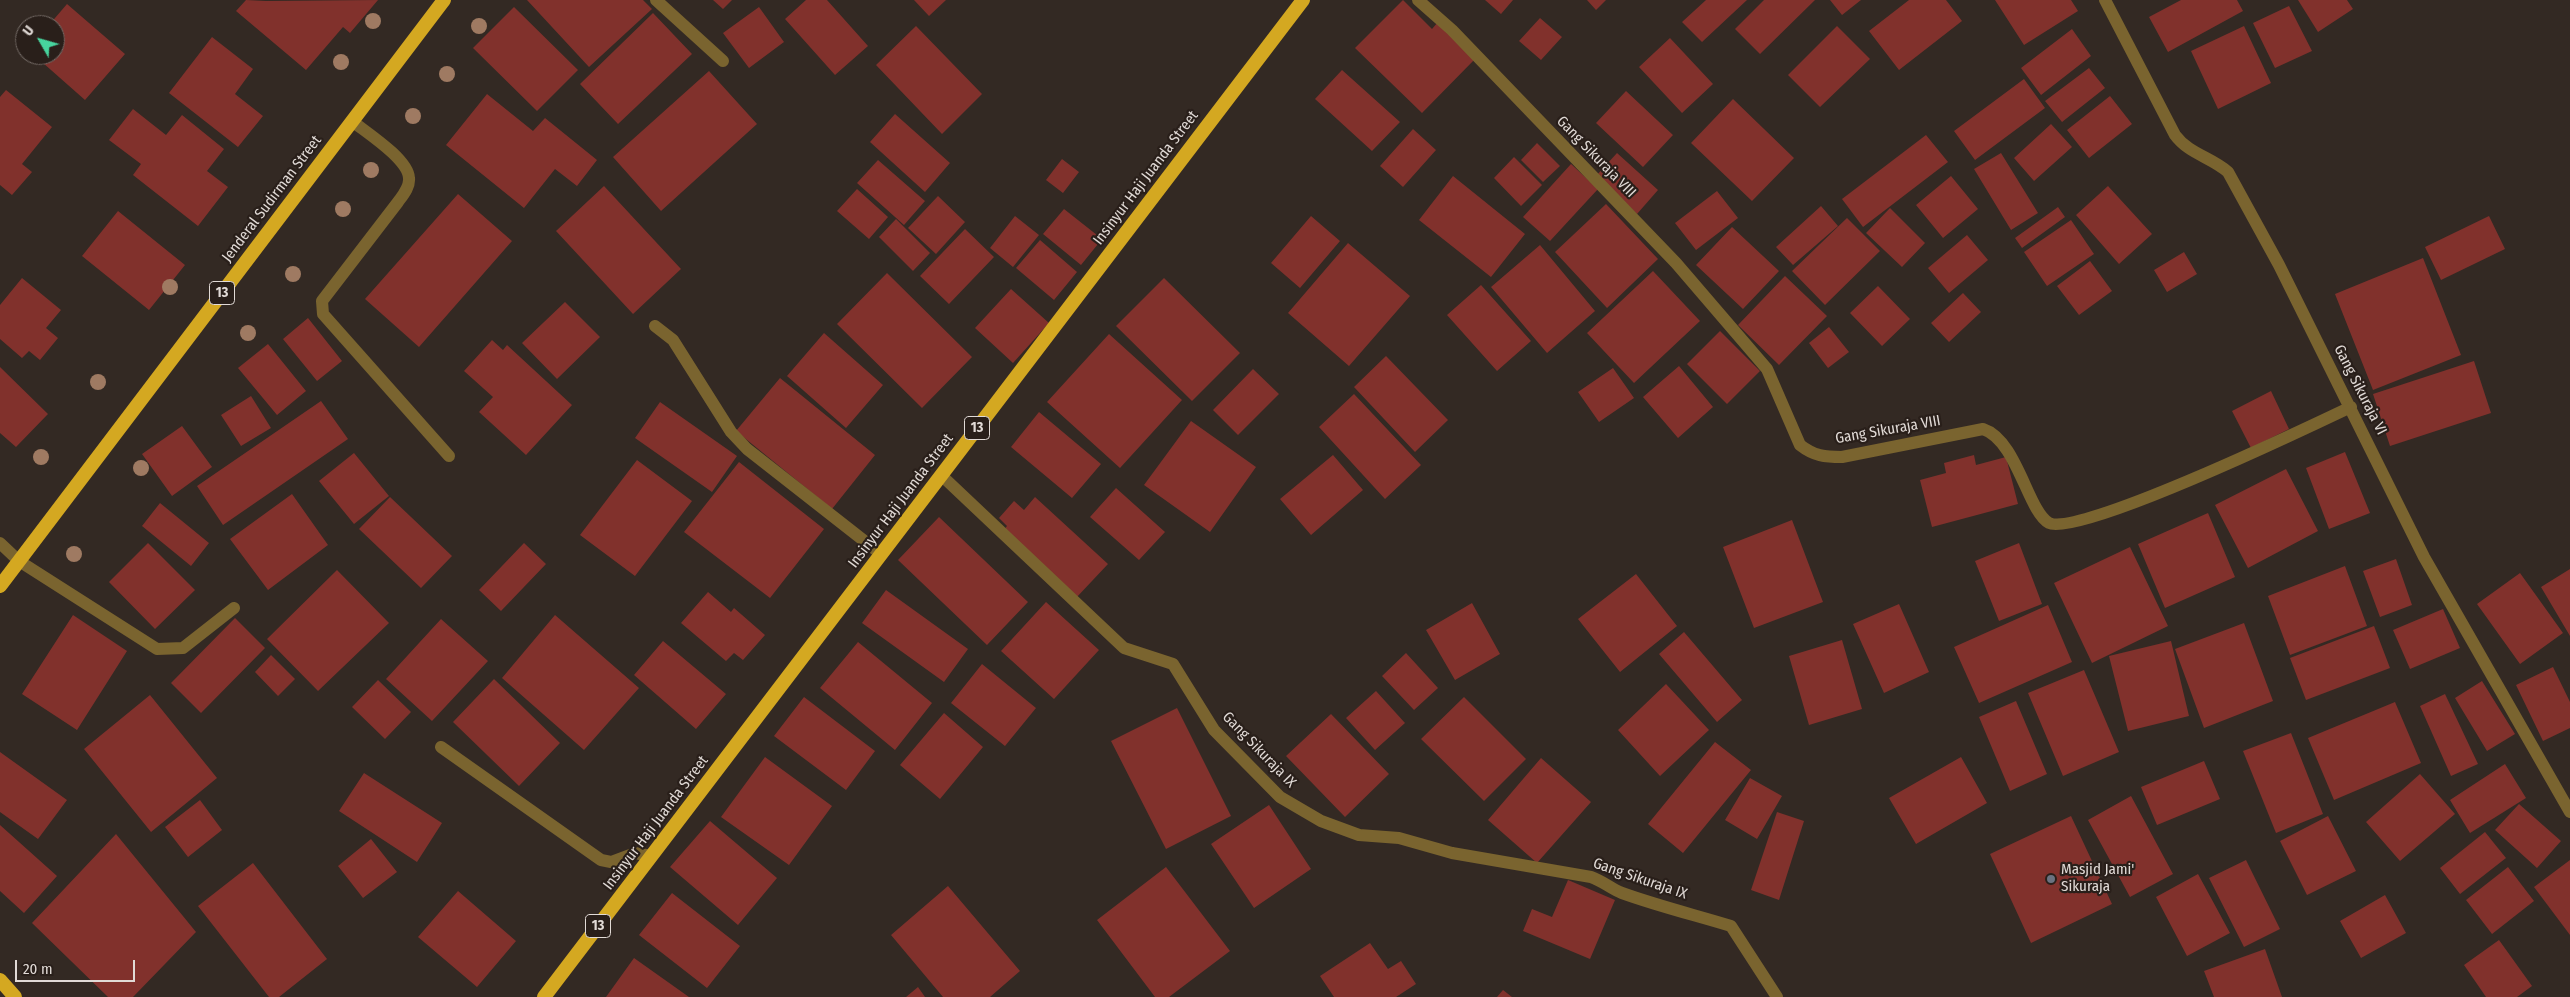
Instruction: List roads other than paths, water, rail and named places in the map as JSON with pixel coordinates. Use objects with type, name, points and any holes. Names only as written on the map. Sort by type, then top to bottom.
[{"type":"highway","name":"Jenderal Sudirman Street","points":[[0,586],[444,0]]},
{"type":"highway","name":"Insinyur Haji Juanda Street","points":[[544,997],[1303,0]]},
{"type":"highway","points":[[0,980],[15,997]]},
{"type":"street","points":[[656,0],[723,61]]},
{"type":"street","name":"Gang Sikuraja VIII","points":[[1418,0],[1452,30],[1682,270],[1767,369],[1800,445],[1810,452],[1823,457],[1842,457],[1983,428],[1990,431],[1997,438],[2016,464],[2040,514],[2049,523],[2065,525],[2136,502],[2351,407]]},
{"type":"street","name":"Gang Sikuraja VI","points":[[2105,0],[2182,145],[2216,162],[2228,172],[2279,266],[2351,407],[2424,556],[2570,812]]},
{"type":"street","points":[[352,121],[406,167],[410,179],[402,196],[322,301],[322,314],[449,456]]},
{"type":"street","points":[[655,326],[673,340],[731,432],[793,486],[881,554]]},
{"type":"street","name":"Gang Sikuraja IX","points":[[941,475],[1124,648],[1173,664],[1214,730],[1280,797],[1321,821],[1359,835],[1399,838],[1452,853],[1591,878],[1634,897],[1732,926],[1774,992]]},
{"type":"street","points":[[0,543],[19,561],[158,649],[183,648],[234,608]]},
{"type":"street","points":[[440,747],[601,860],[611,862],[635,853],[651,856]]},
{"type":"place","name":"Masjid Jami' Sikuraja","points":[[2051,879]]}]
